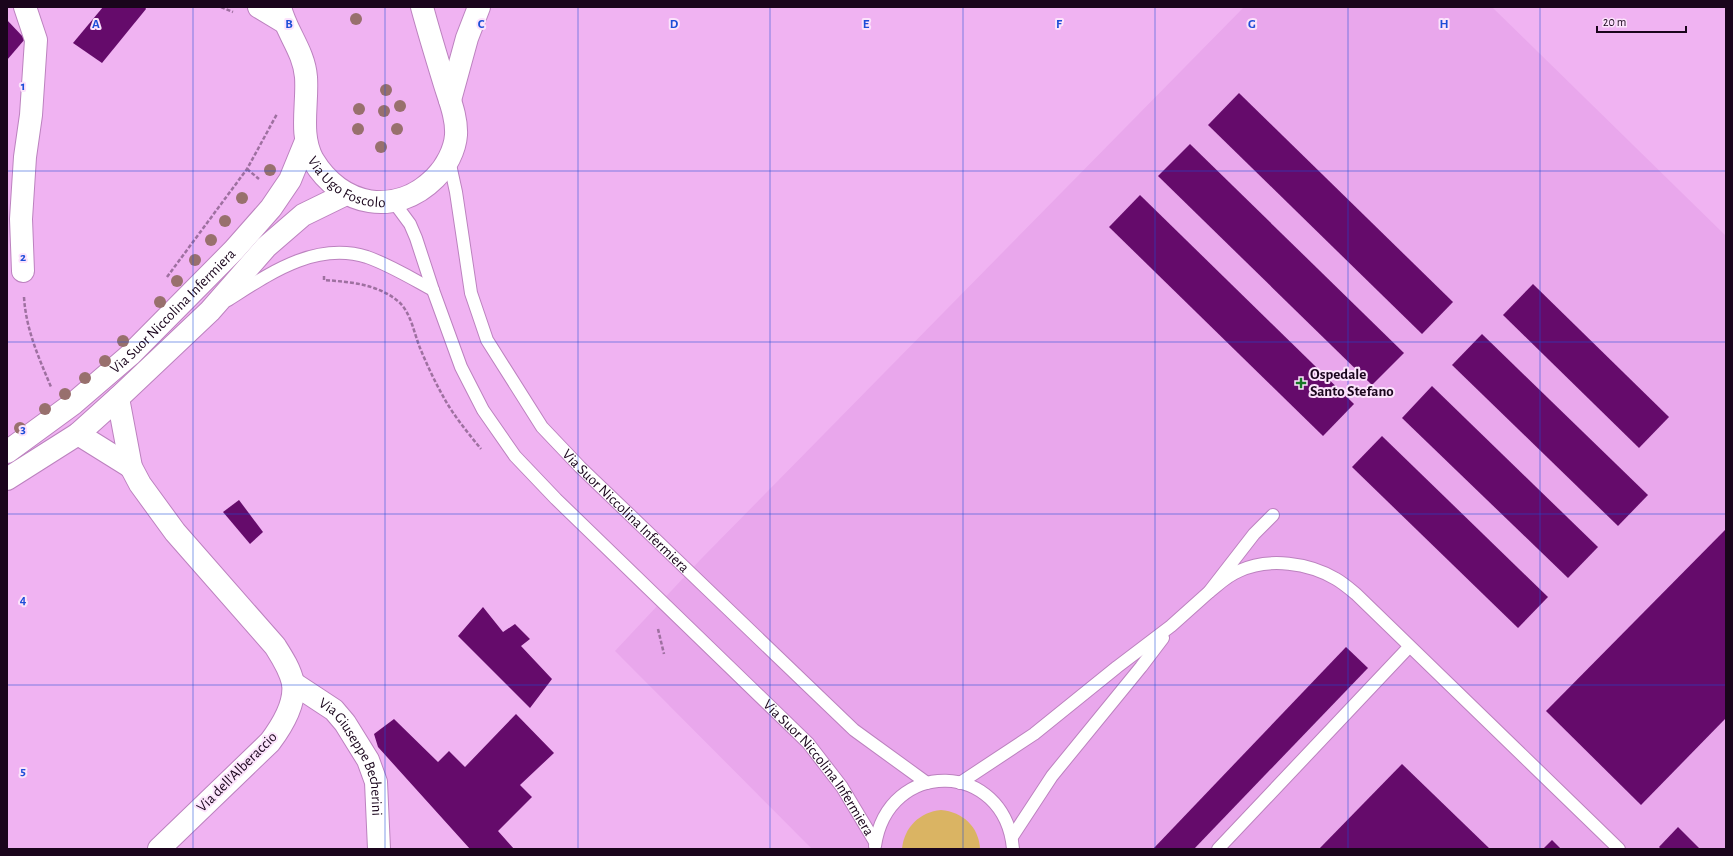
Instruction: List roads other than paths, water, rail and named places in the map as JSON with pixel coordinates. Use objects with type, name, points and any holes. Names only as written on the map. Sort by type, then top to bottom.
[{"type":"street","points":[[23,271],[22,211],[25,157],[36,40],[25,7]]},
{"type":"street","name":"Via Ugo Foscolo","points":[[259,7],[282,15],[304,63],[306,77],[306,141],[313,159],[334,186],[346,194],[377,202],[393,201],[410,197],[421,190],[441,172],[448,159],[456,135],[456,123],[450,100],[422,7]]},
{"type":"street","name":"Via Ugo Foscolo","points":[[450,100],[467,38],[479,7]]},
{"type":"street","name":"Via Suor Niccolina Infermiera","points":[[7,452],[74,403],[130,355],[234,250],[271,208],[290,180],[306,141]]},
{"type":"street","name":"Via Suor Niccolina Infermiera","points":[[7,479],[78,434],[210,311],[266,247],[303,215],[346,194]]},
{"type":"street","points":[[118,398],[131,467],[157,509],[175,532],[275,646],[286,664],[293,683]]},
{"type":"street","points":[[78,434],[131,467]]},
{"type":"street","name":"Via dell'Alberaccio","points":[[159,849],[270,742],[283,726],[291,706],[293,683]]},
{"type":"street","name":"Via Giuseppe Becherini","points":[[293,683],[334,710],[345,723],[368,760],[376,782],[379,849]]},
{"type":"lane","name":"Via Suor Niccolina Infermiera","points":[[448,159],[456,192],[471,293],[479,320],[487,340],[542,427],[580,467],[854,730],[927,783]]},
{"type":"lane","name":"Via Suor Niccolina Infermiera","points":[[393,201],[410,224],[416,238],[461,367],[483,410],[515,456],[556,499],[808,743],[842,787],[875,846]]},
{"type":"lane","name":"Via Suor Niccolina Infermiera","points":[[210,311],[281,268],[322,253],[343,253],[366,257],[389,266],[433,290]]},
{"type":"lane","points":[[1209,592],[1254,534],[1273,515]]},
{"type":"lane","points":[[960,783],[1034,734],[1117,667],[1171,626],[1209,592],[1238,571],[1251,566],[1279,564],[1309,568],[1337,580],[1347,587],[1619,849]]},
{"type":"lane","points":[[1012,843],[1052,776],[1141,668],[1171,626]]},
{"type":"lane","points":[[1218,849],[1409,647]]},
{"type":"lane","name":"Via Suor Niccolina Infermiera","points":[[875,846],[879,827],[893,803],[914,787],[938,781],[960,783],[972,787],[994,802],[1008,825],[1012,843]]},
{"type":"place","name":"Ospedale Santo Stefano","points":[[1301,383]]}]
